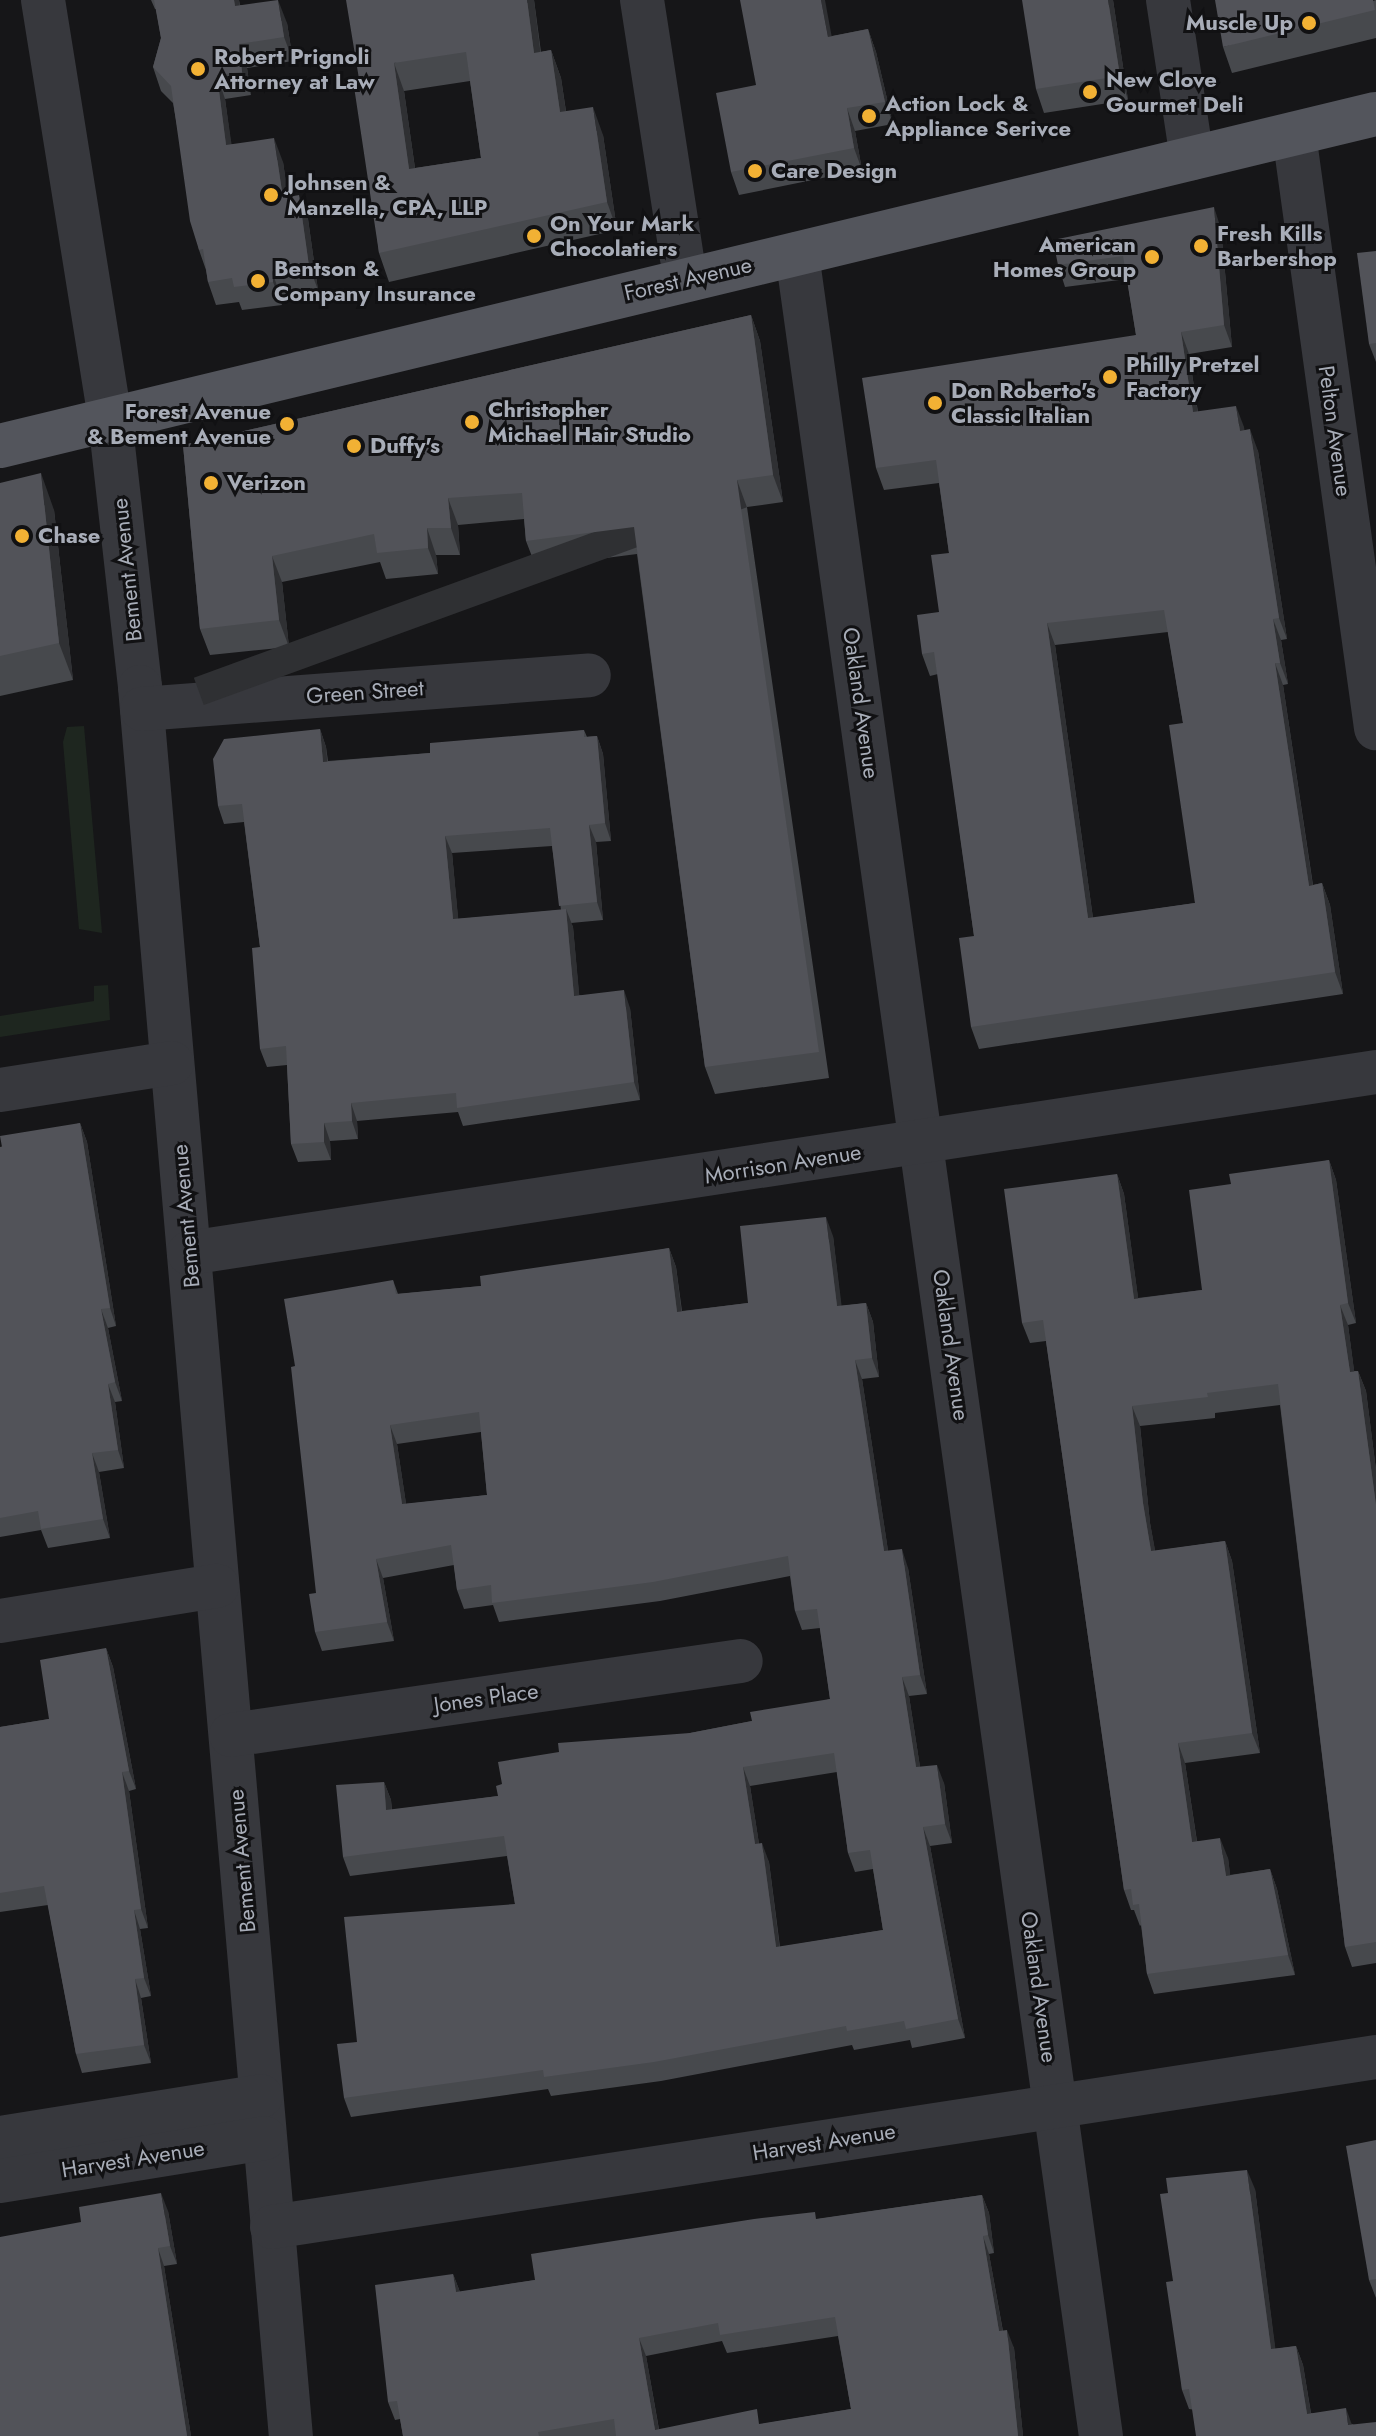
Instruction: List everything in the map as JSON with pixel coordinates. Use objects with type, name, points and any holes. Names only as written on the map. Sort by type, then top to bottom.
[{"type":"main road","name":"Forest Avenue","points":[[0,446],[1376,114]]},
{"type":"street","name":"Bement Avenue","points":[[43,0],[110,419],[142,709],[291,2436]]},
{"type":"street","points":[[642,0],[685,279]]},
{"type":"street","points":[[1168,0],[1192,158]]},
{"type":"street","name":"Pelton Avenue","points":[[1294,134],[1376,728]]},
{"type":"street","name":"Oakland Avenue","points":[[797,254],[1101,2436]]},
{"type":"street","name":"Green Street","points":[[142,709],[589,675]]},
{"type":"street","points":[[0,1090],[172,1063]]},
{"type":"street","name":"Morrison Avenue","points":[[189,1253],[1376,1072]]},
{"type":"street","points":[[0,1621],[217,1586]]},
{"type":"street","name":"Jones Place","points":[[231,1735],[741,1661]]},
{"type":"street","name":"Harvest Avenue","points":[[272,2227],[1376,2057]]},
{"type":"street","name":"Harvest Avenue","points":[[0,2138],[263,2117]]},
{"type":"street","name":"Harvest Avenue","points":[[0,2181],[263,2117]]},
{"type":"shaded area","points":[[84,726],[102,933],[79,929],[63,742],[67,727]]},
{"type":"shaded area","points":[[108,985],[110,1020],[0,1037],[0,1016],[94,1001],[94,986]]},
{"type":"building","points":[[154,0],[234,0],[235,6],[278,0],[284,37],[239,44],[242,72],[217,75],[226,145],[274,138],[283,198],[299,195],[309,266],[272,271],[273,282],[234,287],[232,278],[208,282],[203,249],[199,250],[190,221],[171,86],[153,67],[161,38]]},
{"type":"building","points":[[346,0],[527,0],[534,53],[551,50],[560,112],[593,107],[607,202],[379,253],[353,80],[359,79]],"holes":[[[466,52],[481,158],[409,169],[394,63]]]},
{"type":"building","points":[[740,0],[821,0],[828,37],[868,29],[885,102],[847,108],[854,148],[731,172],[716,93],[756,85]]},
{"type":"building","points":[[1022,0],[1108,0],[1120,76],[1036,89]]},
{"type":"building","points":[[1215,0],[1373,0],[1375,10],[1223,47]]},
{"type":"building","points":[[1214,207],[1224,325],[1181,332],[1193,412],[1236,406],[1240,431],[1250,429],[1279,618],[1273,619],[1280,663],[1275,663],[1309,886],[1322,883],[1335,972],[971,1027],[959,938],[974,936],[934,652],[922,654],[917,615],[939,612],[931,555],[949,553],[936,460],[876,468],[862,378],[1136,335],[1123,256],[1058,265],[1053,240]],"holes":[[[1164,610],[1183,723],[1169,725],[1195,903],[1088,918],[1047,623]]]},
{"type":"building","points":[[1376,251],[1376,343],[1369,344],[1357,253]]},
{"type":"building","points":[[751,315],[773,475],[737,480],[819,1052],[705,1067],[634,527],[526,541],[522,493],[448,498],[451,528],[427,528],[428,548],[377,553],[374,534],[272,556],[279,620],[200,629],[183,445]]},
{"type":"building","points":[[41,473],[59,643],[0,656],[0,483]]},
{"type":"building","points":[[320,729],[323,762],[430,753],[430,743],[584,730],[584,737],[597,736],[605,823],[589,825],[597,902],[559,906],[550,828],[445,836],[453,919],[566,909],[574,996],[624,990],[634,1082],[457,1108],[456,1093],[351,1103],[352,1121],[324,1123],[324,1142],[291,1144],[286,1046],[260,1049],[252,948],[260,947],[242,804],[218,806],[213,759],[224,739]]},
{"type":"building","points":[[80,1123],[110,1308],[101,1309],[115,1382],[108,1384],[118,1450],[92,1453],[103,1519],[41,1529],[38,1511],[0,1518],[0,1136]]},
{"type":"building","points":[[1329,1160],[1348,1303],[1340,1305],[1350,1372],[1358,1371],[1376,1505],[1376,1942],[1345,1947],[1278,1384],[1207,1393],[1208,1397],[1132,1406],[1143,1503],[1151,1551],[1225,1541],[1252,1733],[1178,1743],[1192,1842],[1220,1838],[1226,1876],[1270,1869],[1288,1955],[1147,1974],[1139,1904],[1133,1905],[1131,1889],[1124,1890],[1043,1320],[1022,1323],[1004,1189],[1117,1174],[1134,1299],[1202,1290],[1189,1190],[1231,1184],[1229,1174]]},
{"type":"building","points":[[826,1217],[837,1306],[866,1303],[872,1358],[855,1360],[884,1551],[902,1549],[920,1675],[902,1677],[916,1767],[937,1765],[945,1824],[923,1827],[958,2019],[906,2029],[904,2021],[847,2031],[846,2026],[654,2062],[544,2077],[543,2070],[344,2098],[337,2044],[357,2042],[344,1917],[515,1904],[504,1836],[343,1857],[336,1785],[384,1782],[386,1810],[498,1796],[496,1786],[502,1784],[498,1762],[559,1752],[558,1743],[690,1733],[752,1721],[750,1712],[830,1699],[817,1609],[795,1611],[788,1556],[653,1582],[492,1603],[491,1585],[457,1590],[451,1545],[376,1559],[387,1622],[315,1632],[309,1594],[316,1593],[291,1367],[295,1366],[284,1299],[393,1280],[396,1294],[481,1286],[480,1276],[669,1248],[677,1312],[748,1303],[740,1226]],"holes":[[[479,1412],[487,1495],[402,1504],[390,1425]],[[834,1753],[848,1853],[870,1850],[883,1930],[776,1947],[762,1843],[755,1844],[743,1767]]]},
{"type":"building","points":[[106,1648],[129,1771],[122,1772],[141,1909],[134,1910],[144,1978],[135,1979],[144,2045],[76,2054],[44,1886],[0,1893],[0,1727],[49,1719],[40,1660]]},
{"type":"building","points":[[1376,2140],[1376,2279],[1369,2280],[1346,2146]]},
{"type":"building","points":[[1247,2170],[1271,2349],[1296,2346],[1307,2414],[1346,2408],[1348,2425],[1376,2422],[1376,2436],[1196,2436],[1189,2389],[1182,2390],[1166,2282],[1173,2281],[1160,2194],[1168,2193],[1166,2178]]},
{"type":"building","points":[[161,2193],[170,2246],[158,2248],[187,2436],[0,2436],[0,2237],[81,2222],[79,2207]]},
{"type":"building","points":[[982,2195],[988,2235],[983,2236],[999,2331],[1007,2330],[1018,2436],[616,2436],[614,2419],[538,2432],[539,2436],[403,2436],[397,2401],[388,2402],[375,2285],[453,2274],[456,2292],[535,2280],[531,2254],[754,2219],[815,2212],[816,2219]],"holes":[[[835,2317],[851,2409],[759,2424],[757,2409],[655,2430],[639,2338],[718,2323],[720,2335]]]},
{"type":"place","name":"Muscle Up","points":[[1309,23]]},
{"type":"place","name":"Robert Prignoli Attorney at Law","points":[[198,69]]},
{"type":"place","name":"New Clove Gourmet Deli","points":[[1090,92]]},
{"type":"place","name":"Action Lock & Appliance Serivce","points":[[869,116]]},
{"type":"place","name":"Care Design","points":[[755,171]]},
{"type":"place","name":"Johnsen & Manzella, CPA, LLP","points":[[271,195]]},
{"type":"place","name":"On Your Mark Chocolatiers","points":[[534,236]]},
{"type":"place","name":"Fresh Kills Barbershop","points":[[1201,246]]},
{"type":"place","name":"American Homes Group","points":[[1152,257]]},
{"type":"place","name":"Bentson & Company Insurance","points":[[258,281]]},
{"type":"place","name":"Philly Pretzel Factory","points":[[1110,377]]},
{"type":"place","name":"Don Roberto's Classic Italian","points":[[935,403]]},
{"type":"place","name":"Christopher Michael Hair Studio","points":[[472,422]]},
{"type":"place","name":"Forest Avenue & Bement Avenue","points":[[287,424]]},
{"type":"place","name":"Duffy's","points":[[354,446]]},
{"type":"place","name":"Verizon","points":[[211,483]]},
{"type":"place","name":"Chase","points":[[22,536]]}]
